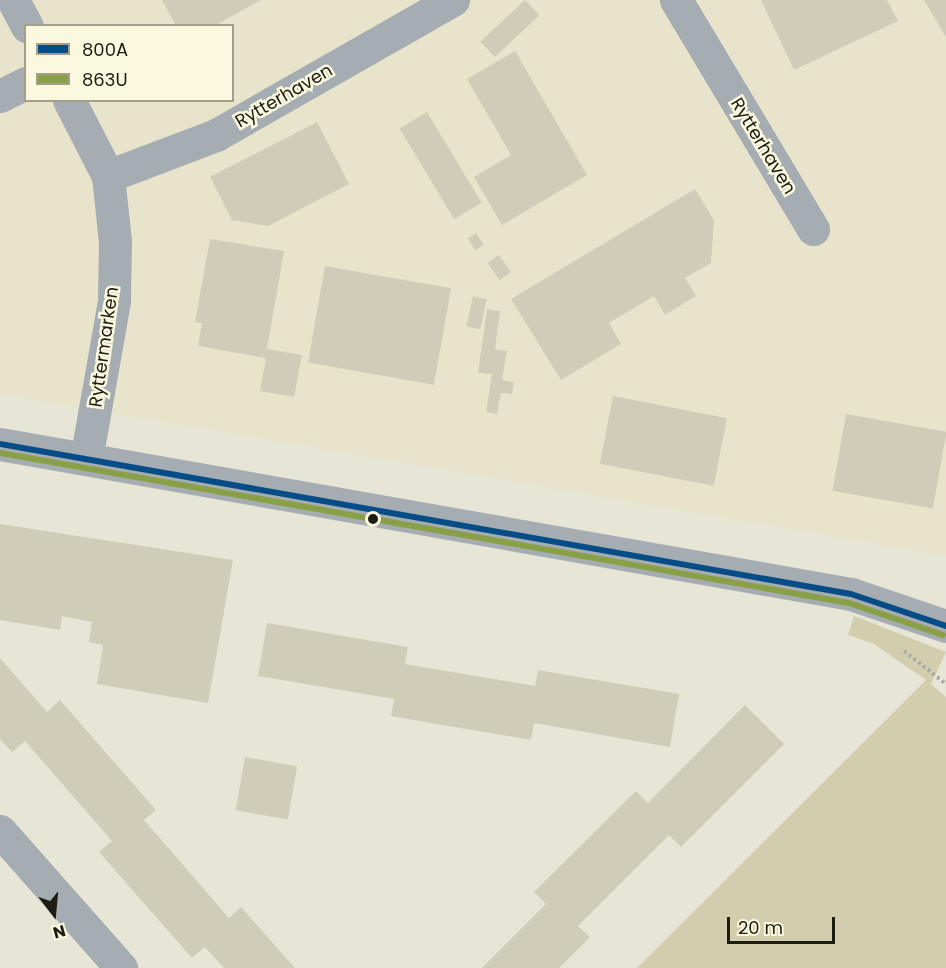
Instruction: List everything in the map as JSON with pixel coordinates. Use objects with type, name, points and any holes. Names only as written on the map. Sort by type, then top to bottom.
[{"type":"street","points":[[13,0],[26,24]]},
{"type":"street","name":"Rytterhaven","points":[[108,176],[216,135],[453,0]]},
{"type":"street","name":"Rytterhaven","points":[[676,0],[813,229]]},
{"type":"street","points":[[0,96],[24,84]]},
{"type":"street","name":"Ryttermarken","points":[[70,102],[108,176],[114,301],[86,459]]},
{"type":"street","points":[[0,444],[851,594],[946,626]]},
{"type":"street","points":[[3,840],[121,968]]},
{"type":"shaded area","points":[[0,0],[946,0],[946,556],[0,394]]},
{"type":"shaded area","points":[[854,616],[946,652],[931,684],[946,697],[946,968],[637,968],[926,680],[874,644],[848,635]]},
{"type":"building","points":[[162,0],[261,0],[218,24],[175,24]]},
{"type":"building","points":[[525,0],[539,15],[495,57],[480,42]]},
{"type":"building","points":[[761,0],[887,0],[898,21],[794,70]]},
{"type":"building","points":[[924,0],[946,0],[946,37]]},
{"type":"building","points":[[515,51],[587,175],[502,225],[474,177],[511,155],[467,79]]},
{"type":"building","points":[[427,112],[482,203],[454,219],[400,128]]},
{"type":"building","points":[[317,122],[349,184],[268,226],[232,220],[210,177]]},
{"type":"building","points":[[695,189],[714,220],[711,263],[685,278],[696,296],[665,315],[654,296],[609,323],[621,344],[561,380],[511,299]]},
{"type":"building","points":[[476,233],[484,245],[476,250],[468,239]]},
{"type":"building","points":[[210,239],[284,251],[267,349],[302,355],[294,397],[260,391],[266,358],[198,346],[202,323],[195,322]]},
{"type":"building","points":[[499,255],[511,272],[500,280],[488,263]]},
{"type":"building","points":[[325,266],[451,288],[434,385],[308,363]]},
{"type":"building","points":[[473,296],[487,299],[480,329],[467,326]]},
{"type":"building","points":[[487,309],[500,311],[495,349],[507,351],[502,380],[514,382],[512,394],[501,393],[497,414],[486,412],[492,374],[478,373]]},
{"type":"building","points":[[613,396],[727,418],[714,486],[600,464]]},
{"type":"building","points":[[846,414],[946,432],[933,509],[832,491]]},
{"type":"building","points":[[0,524],[233,560],[208,703],[97,684],[103,645],[89,642],[92,622],[62,616],[60,630],[0,620]]},
{"type":"building","points":[[267,623],[408,647],[405,664],[535,686],[538,670],[679,694],[670,747],[534,723],[531,740],[391,716],[394,699],[258,676]]},
{"type":"building","points":[[0,658],[47,712],[60,700],[156,810],[144,820],[229,918],[241,907],[295,968],[224,968],[205,947],[192,958],[99,852],[112,841],[25,741],[12,752],[0,739]]},
{"type":"building","points":[[745,705],[784,744],[681,847],[669,835],[578,926],[590,937],[559,968],[482,968],[546,904],[534,892],[636,791],[648,803]]},
{"type":"building","points":[[245,757],[297,766],[288,819],[236,810]]},
{"type":"transit line","name":"800A","points":[[0,444],[851,594],[946,626]]},
{"type":"transit line","name":"863U","points":[[0,453],[849,603],[943,635]]}]
